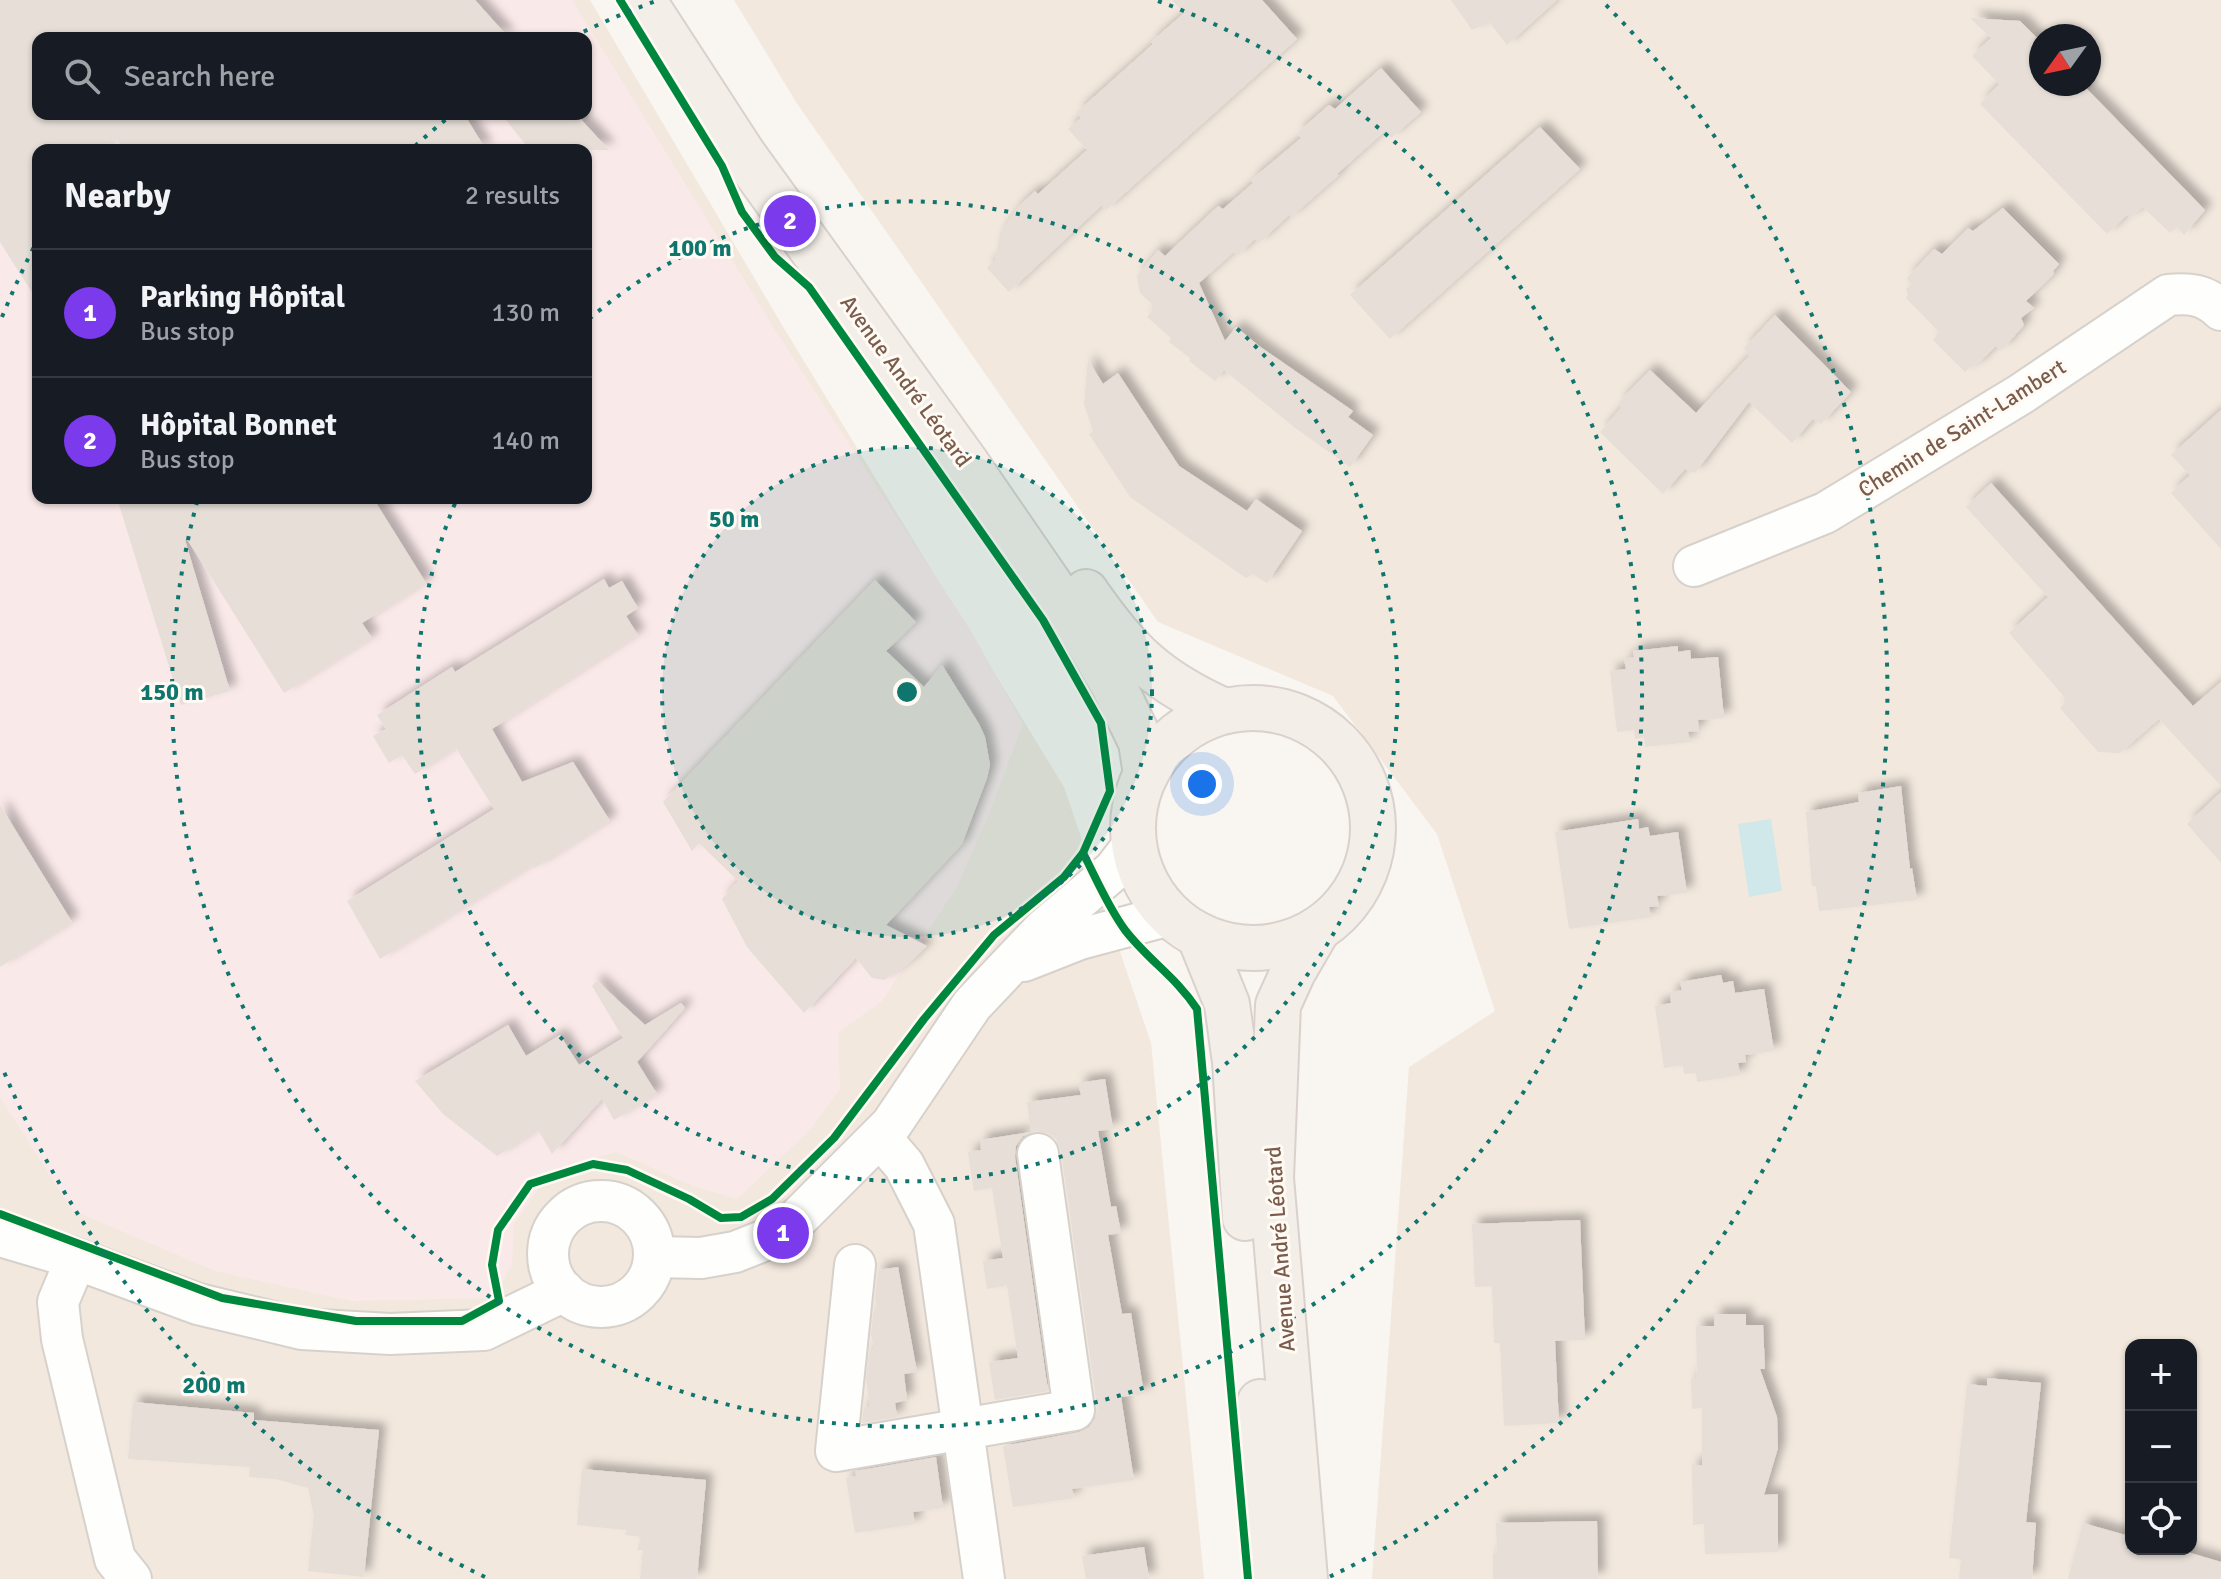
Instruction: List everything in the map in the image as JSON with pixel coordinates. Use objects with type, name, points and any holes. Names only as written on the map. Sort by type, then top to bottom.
[{"type":"main road","name":"Avenue André Léotard","points":[[643,0],[743,154],[967,464],[1083,633],[1114,686],[1141,742],[1146,774]]},
{"type":"main road","name":"Avenue André Léotard","points":[[673,0],[765,139],[985,443],[1104,618],[1143,664],[1185,693],[1224,711]]},
{"type":"main road","points":[[1250,708],[1277,710],[1302,719],[1335,742],[1360,773],[1369,798],[1373,824],[1366,869],[1343,908],[1318,929],[1290,943],[1259,948],[1228,946],[1184,925],[1152,894],[1141,870],[1134,844],[1135,808],[1146,774],[1160,752],[1178,734],[1200,720],[1224,711],[1250,708]]},
{"type":"main road","name":"Avenue André Léotard","points":[[1184,925],[1227,1004],[1235,1062],[1272,1579]]},
{"type":"main road","name":"Avenue André Léotard","points":[[1305,1579],[1271,1178],[1278,1005],[1318,929]]},
{"type":"street","name":"Chemin de Saint-Lambert","points":[[1694,566],[1825,513],[2021,394],[2168,295],[2190,293],[2221,310]]},
{"type":"street","points":[[654,1257],[701,1258],[735,1252],[783,1233],[891,1125],[972,1005],[1005,968],[1043,930],[1114,870],[1134,844]]},
{"type":"street","points":[[1005,968],[1080,939],[1184,925]]},
{"type":"street","points":[[880,1137],[904,1165],[934,1224],[984,1579]]},
{"type":"street","points":[[855,1265],[836,1451],[1074,1410],[1038,1154]]},
{"type":"street","points":[[602,1200],[620,1204],[636,1213],[647,1227],[654,1245],[649,1278],[640,1291],[626,1301],[610,1306],[593,1306],[577,1301],[564,1291],[551,1270],[549,1243],[556,1226],[568,1212],[584,1203],[602,1200]]},
{"type":"street","points":[[0,1236],[76,1259],[198,1304],[302,1329],[390,1334],[484,1330],[564,1291]]},
{"type":"street","points":[[76,1259],[58,1302],[62,1339],[115,1559],[131,1579]]},
{"type":"shaded area","points":[[0,0],[590,0],[785,330],[1064,787],[1151,1043],[1204,1579],[0,1579]]},
{"type":"shaded area","points":[[0,0],[572,0],[592,32],[32,32],[32,120],[592,120],[592,33],[775,330],[971,631],[1023,724],[989,814],[957,887],[882,1001],[838,1033],[840,1089],[810,1130],[737,1199],[693,1186],[616,1152],[551,1171],[514,1224],[512,1264],[495,1298],[351,1301],[215,1271],[72,1210],[0,1097]]},
{"type":"shaded area","points":[[734,0],[2221,0],[2221,1579],[1372,1579],[1409,1067],[1495,1011],[1437,834],[1333,696],[1158,622],[796,102]]},
{"type":"water","points":[[1771,819],[1782,891],[1749,897],[1738,824]]},
{"type":"building","points":[[0,0],[475,0],[504,32],[32,32],[32,120],[468,120],[482,144],[120,144],[117,139],[108,144],[32,144],[32,293],[0,242]]},
{"type":"building","points":[[1172,0],[1262,0],[1297,39],[1106,210],[1102,205],[1009,292],[987,268],[995,260],[1000,234],[1019,206],[1035,191],[1038,194],[1087,150],[1068,129],[1081,118],[1077,112],[1184,13]]},
{"type":"building","points":[[1451,0],[1557,0],[1507,45],[1489,22],[1472,30]]},
{"type":"building","points":[[1970,18],[2020,21],[2029,30],[2029,96],[2094,96],[2205,210],[2184,235],[2177,227],[2170,233],[2143,207],[2130,218],[2127,215],[2107,234],[1980,104],[1999,84],[1972,56],[1991,38]]},
{"type":"building","points":[[1381,68],[1421,112],[1391,138],[1385,131],[1291,217],[1289,215],[1259,243],[1255,239],[1237,256],[1234,252],[1199,283],[1225,341],[1236,327],[1353,411],[1348,417],[1373,435],[1350,467],[1294,427],[1224,370],[1215,381],[1189,361],[1190,358],[1169,342],[1171,338],[1147,317],[1155,307],[1140,293],[1137,276],[1158,250],[1165,256],[1218,206],[1223,209],[1253,183],[1251,180],[1301,138],[1297,133],[1329,105],[1335,109]]},
{"type":"building","points":[[506,120],[582,120],[609,150],[592,150],[592,144],[525,144]]},
{"type":"building","points":[[1540,127],[1580,169],[1390,339],[1350,295]]},
{"type":"building","points":[[2003,208],[2059,264],[2054,274],[2026,301],[2034,308],[2021,318],[2024,325],[2002,350],[1996,346],[1975,367],[1972,365],[1965,372],[1933,340],[1939,332],[1906,298],[1906,289],[1911,285],[1907,278],[1934,249],[1942,254],[1968,228],[1973,231]]},
{"type":"building","points":[[1775,315],[1851,392],[1821,424],[1813,419],[1792,443],[1749,402],[1695,473],[1685,469],[1663,494],[1600,432],[1621,408],[1619,402],[1650,370],[1696,413],[1749,356],[1744,348]]},
{"type":"building","points":[[1088,360],[1103,384],[1118,373],[1179,466],[1247,511],[1256,499],[1302,531],[1267,583],[1253,574],[1246,578],[1130,497],[1089,434],[1093,431],[1084,404]]},
{"type":"building","points":[[2221,410],[2221,549],[2171,493],[2190,475],[2171,455]]},
{"type":"building","points":[[1991,483],[2193,706],[2221,682],[2221,786],[2159,719],[2120,753],[2098,752],[2060,708],[2067,700],[2009,633],[2048,597],[1966,507]]},
{"type":"building","points":[[119,504],[377,504],[426,583],[362,623],[372,638],[284,693],[185,540],[230,691],[181,705]]},
{"type":"building","points":[[604,579],[609,588],[622,581],[638,608],[626,616],[638,635],[492,729],[522,782],[573,762],[610,821],[380,959],[347,901],[494,809],[456,748],[415,774],[402,755],[389,763],[373,736],[386,729],[377,715],[452,667],[455,672]]},
{"type":"building","points":[[875,580],[916,622],[886,651],[924,687],[942,665],[979,724],[985,737],[990,765],[962,844],[886,925],[927,946],[884,980],[872,978],[856,958],[804,1013],[747,947],[722,899],[738,881],[699,843],[692,851],[663,802]]},
{"type":"building","points":[[1678,646],[1678,652],[1690,650],[1691,659],[1718,657],[1724,718],[1698,720],[1699,731],[1688,732],[1690,742],[1645,747],[1644,737],[1635,739],[1634,730],[1617,732],[1610,671],[1626,669],[1624,659],[1634,657],[1633,651]]},
{"type":"building","points":[[1901,786],[1910,869],[1917,900],[1819,911],[1816,886],[1812,886],[1806,812],[1859,802],[1858,793]]},
{"type":"building","points":[[2221,792],[2221,863],[2187,824]]},
{"type":"building","points":[[0,805],[72,922],[0,967]]},
{"type":"building","points":[[1638,819],[1639,829],[1648,827],[1650,836],[1678,832],[1687,893],[1657,896],[1659,906],[1649,907],[1651,917],[1569,929],[1555,832]]},
{"type":"building","points":[[1721,975],[1723,983],[1733,981],[1735,993],[1764,989],[1774,1051],[1745,1055],[1746,1062],[1738,1063],[1740,1075],[1697,1082],[1696,1073],[1684,1074],[1683,1065],[1664,1068],[1655,1006],[1671,1003],[1670,992],[1682,990],[1680,982]]},
{"type":"building","points":[[597,981],[645,1025],[681,1003],[685,1008],[637,1062],[657,1094],[614,1120],[602,1099],[552,1154],[538,1130],[497,1156],[443,1114],[415,1081],[508,1025],[526,1056],[560,1035],[579,1065],[623,1038],[592,986]]},
{"type":"building","points":[[1105,1079],[1113,1129],[1098,1131],[1111,1207],[1116,1206],[1121,1233],[1108,1235],[1122,1314],[1131,1313],[1144,1394],[1121,1397],[1134,1480],[1072,1489],[1074,1498],[1013,1507],[1003,1446],[1079,1432],[1089,1427],[1095,1419],[1097,1407],[1061,1151],[1056,1139],[1036,1131],[1023,1136],[1016,1146],[1015,1157],[1048,1391],[995,1400],[989,1362],[1018,1358],[1007,1285],[987,1289],[983,1261],[1003,1258],[992,1188],[974,1191],[968,1152],[981,1150],[980,1140],[1031,1132],[1027,1102],[1081,1095],[1078,1083]]},
{"type":"building","points":[[1580,1220],[1585,1340],[1555,1341],[1559,1423],[1504,1426],[1500,1343],[1494,1343],[1492,1286],[1475,1287],[1472,1224]]},
{"type":"building","points":[[898,1267],[917,1372],[904,1374],[907,1400],[895,1403],[897,1417],[862,1423],[864,1407],[870,1406],[866,1380],[869,1351],[874,1350],[871,1334],[874,1309],[877,1308],[878,1270]]},
{"type":"building","points":[[1714,1314],[1746,1314],[1746,1325],[1763,1325],[1765,1369],[1760,1369],[1777,1417],[1778,1448],[1764,1495],[1778,1494],[1778,1552],[1705,1554],[1704,1524],[1693,1525],[1692,1465],[1702,1465],[1702,1408],[1692,1409],[1691,1378],[1697,1378],[1696,1326],[1714,1326]]},
{"type":"building","points":[[1987,1378],[2041,1383],[2026,1522],[2036,1523],[2032,1579],[1959,1579],[1961,1559],[1949,1558],[1967,1384],[1987,1386]]},
{"type":"building","points":[[133,1402],[254,1413],[254,1420],[379,1430],[364,1577],[308,1571],[314,1516],[308,1488],[276,1479],[249,1477],[250,1467],[128,1459]]},
{"type":"building","points":[[936,1457],[943,1508],[913,1512],[915,1524],[855,1533],[846,1478],[856,1476],[855,1471]]},
{"type":"building","points":[[582,1469],[706,1480],[697,1579],[640,1579],[643,1550],[637,1550],[641,1537],[625,1535],[626,1530],[577,1525]]},
{"type":"building","points":[[1597,1521],[1598,1579],[1493,1579],[1493,1553],[1497,1552],[1496,1523]]},
{"type":"building","points":[[2083,1523],[2125,1535],[2125,1555],[2197,1555],[2221,1562],[2221,1579],[2068,1579]]},
{"type":"building","points":[[1144,1547],[1149,1579],[1086,1579],[1082,1556]]},
{"type":"cycle path","points":[[0,1214],[222,1298],[356,1321],[462,1321],[499,1301],[492,1265],[498,1230],[530,1184],[593,1164],[627,1170],[721,1218],[741,1217],[772,1199],[834,1138],[924,1019],[994,935],[1064,877],[1083,853],[1110,791],[1101,723],[1043,620],[809,287],[775,257],[742,212],[722,166],[620,0]]},
{"type":"cycle path","points":[[1083,853],[1125,930],[1197,1009],[1248,1579]]},
{"type":"place","name":"Hôpital Bonnet","points":[[790,221]]},
{"type":"place","name":"Parking Hôpital","points":[[783,1233]]}]
